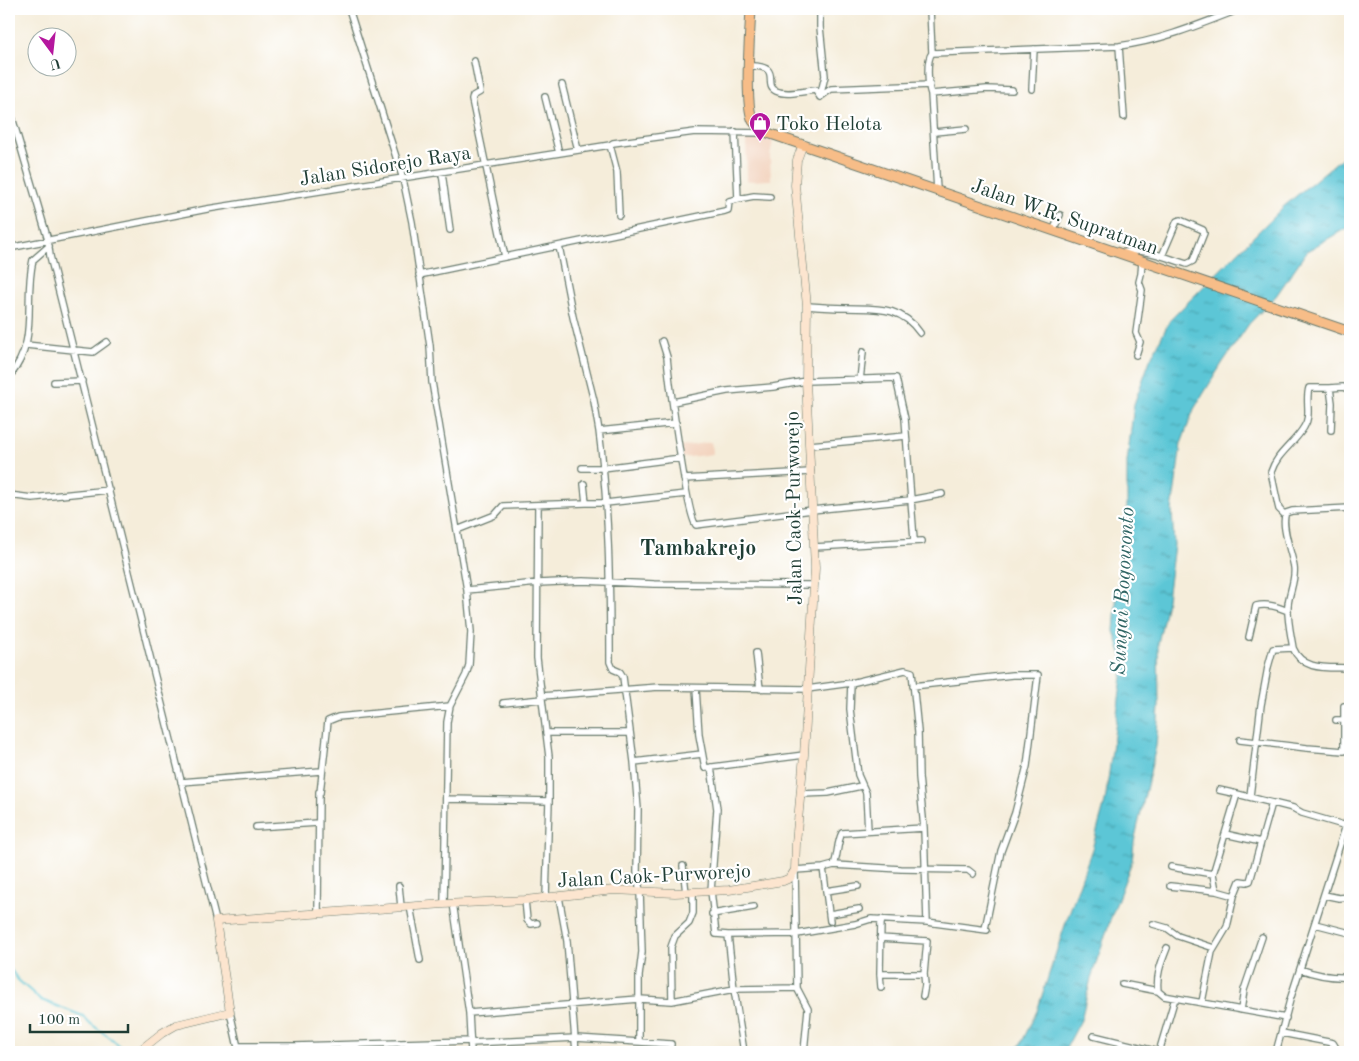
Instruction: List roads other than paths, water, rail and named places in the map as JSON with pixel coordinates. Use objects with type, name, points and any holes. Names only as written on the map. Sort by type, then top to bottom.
[{"type":"main road","points":[[750,9],[749,102],[756,125],[768,134]]},
{"type":"main road","name":"Jalan W.R. Supratman","points":[[768,134],[803,144],[1350,332]]},
{"type":"street","points":[[349,9],[403,179],[413,230],[430,346],[432,382],[468,590],[471,632],[469,665],[466,676],[450,706],[447,722],[444,904]]},
{"type":"street","points":[[820,9],[825,76],[820,97]]},
{"type":"street","points":[[930,9],[932,53],[929,57],[928,65],[937,190]]},
{"type":"street","points":[[932,53],[1137,44],[1169,35],[1240,9]]},
{"type":"street","points":[[1119,46],[1124,117]]},
{"type":"street","points":[[1032,89],[1034,50]]},
{"type":"street","points":[[474,61],[480,92],[473,96],[472,100],[505,257]]},
{"type":"street","points":[[749,66],[762,66],[768,69],[772,86],[776,91],[785,93],[815,90],[820,97]]},
{"type":"street","points":[[820,97],[831,89],[930,84]]},
{"type":"street","points":[[562,86],[578,150]]},
{"type":"street","points":[[931,94],[987,89],[1012,90]]},
{"type":"street","points":[[546,97],[559,153]]},
{"type":"street","points":[[9,107],[48,243],[216,921],[230,1012],[239,1049],[576,1038],[671,1044],[670,1052]]},
{"type":"street","points":[[934,132],[966,129]]},
{"type":"street","name":"Jalan Sidorejo Raya","points":[[9,248],[48,243],[182,214],[485,166],[613,143],[695,132],[768,134]]},
{"type":"street","points":[[735,132],[738,199]]},
{"type":"street","name":"Jalan Caok-Purworejo","points":[[216,921],[406,906],[525,900],[614,890],[689,892],[729,890],[783,881],[790,878],[795,870],[814,585],[806,381],[807,306],[795,185],[797,160],[803,144]]},
{"type":"street","points":[[610,145],[617,172],[619,215]]},
{"type":"street","points":[[442,173],[450,230]]},
{"type":"street","points":[[419,275],[727,211],[730,201],[738,199],[754,196],[770,197]]},
{"type":"street","points":[[1053,231],[1060,215]]},
{"type":"street","points":[[1118,253],[1129,250],[1136,251],[1190,264],[1204,233],[1180,220],[1178,221],[1162,256]]},
{"type":"street","points":[[9,377],[23,355],[29,332],[29,298],[33,260],[48,243]]},
{"type":"street","points":[[559,246],[573,316],[592,391],[599,431],[606,503],[610,665],[622,675],[634,762],[638,809],[636,872],[640,892],[642,952],[639,976],[639,1042]]},
{"type":"street","points":[[1136,355],[1140,342],[1136,332],[1142,290],[1139,282],[1142,274],[1142,262]]},
{"type":"street","points":[[807,306],[876,308],[892,311],[911,323],[920,333]]},
{"type":"street","points":[[662,341],[667,357],[686,494],[693,522],[696,525],[910,500],[942,494]]},
{"type":"street","points":[[26,345],[93,352],[107,342]]},
{"type":"street","points":[[860,380],[863,352]]},
{"type":"street","points":[[673,402],[727,391],[773,387],[806,381],[896,378],[905,419],[914,540]]},
{"type":"street","points":[[54,382],[82,381]]},
{"type":"street","points":[[1285,515],[1279,509],[1274,494],[1271,472],[1272,467],[1282,453],[1304,428],[1309,408],[1308,389],[1343,387],[1350,390]]},
{"type":"street","points":[[1330,388],[1332,403],[1331,430]]},
{"type":"street","points":[[599,431],[676,423]]},
{"type":"street","points":[[810,445],[906,436]]},
{"type":"street","points":[[582,468],[603,468],[682,458]]},
{"type":"street","points":[[684,479],[810,472]]},
{"type":"street","points":[[584,484],[586,503]]},
{"type":"street","points":[[9,495],[32,498],[109,490]]},
{"type":"street","points":[[457,530],[495,515],[503,506],[606,503],[686,494]]},
{"type":"street","points":[[538,505],[537,658],[550,776],[546,897]]},
{"type":"street","points":[[1285,515],[1292,511],[1350,508]]},
{"type":"street","points":[[1285,515],[1285,528],[1295,569],[1288,611],[1293,648],[1298,657],[1308,666],[1350,668]]},
{"type":"street","points":[[814,547],[922,541]]},
{"type":"street","points":[[468,590],[538,582],[583,581],[654,584],[814,585]]},
{"type":"street","points":[[1249,637],[1256,606],[1277,606],[1288,611]]},
{"type":"street","points":[[1250,796],[1262,705],[1272,651],[1276,648],[1293,648]]},
{"type":"street","points":[[756,653],[760,689]]},
{"type":"street","points":[[502,703],[542,697],[653,687],[807,689],[850,683],[905,670],[912,672],[924,828],[927,922]]},
{"type":"street","points":[[711,767],[717,803],[711,891],[712,914],[716,934],[797,934],[855,924],[871,919],[927,922],[986,930],[1001,851],[1015,813],[1027,766],[1038,675],[1012,674],[913,686]]},
{"type":"street","points":[[850,683],[850,709],[858,775],[861,786],[866,793],[868,831]]},
{"type":"street","points":[[696,688],[699,735],[705,768],[804,755]]},
{"type":"street","points":[[318,913],[318,823],[321,771],[328,721],[333,718],[450,706]]},
{"type":"street","points":[[1240,740],[1344,750],[1344,706]]},
{"type":"street","points":[[1336,720],[1344,720]]},
{"type":"street","points":[[546,732],[630,733]]},
{"type":"street","points":[[634,762],[702,754]]},
{"type":"street","points":[[181,782],[321,771]]},
{"type":"street","points":[[800,794],[828,793],[861,786]]},
{"type":"street","points":[[1219,790],[1272,802],[1348,826]]},
{"type":"street","points":[[1216,891],[1213,874],[1237,794]]},
{"type":"street","points":[[446,800],[549,801]]},
{"type":"street","points":[[1202,1002],[1214,948],[1227,928],[1234,896],[1240,881],[1250,881],[1272,802]]},
{"type":"street","points":[[1276,1052],[1290,1000],[1348,826],[1350,813]]},
{"type":"street","points":[[256,826],[318,823]]},
{"type":"street","points":[[834,865],[842,833],[924,828]]},
{"type":"street","points":[[1224,834],[1260,842]]},
{"type":"street","points":[[804,1052],[808,1009],[798,988],[795,870],[823,868],[834,865],[926,870],[968,870],[973,874]]},
{"type":"street","points":[[672,1001],[671,947],[675,936],[689,923],[693,913],[683,866]]},
{"type":"street","points":[[1171,867],[1213,874]]},
{"type":"street","points":[[823,868],[830,918],[859,909]]},
{"type":"street","points":[[399,886],[420,960]]},
{"type":"street","points":[[826,891],[858,886]]},
{"type":"street","points":[[1170,886],[1216,891],[1234,896]]},
{"type":"street","points":[[1324,895],[1350,898]]},
{"type":"street","points":[[559,897],[573,1003],[576,1052]]},
{"type":"street","points":[[525,900],[529,923],[538,923]]},
{"type":"street","points":[[453,903],[469,1013],[471,1052]]},
{"type":"street","points":[[712,914],[754,907]]},
{"type":"street","points":[[880,919],[880,988]]},
{"type":"street","points":[[1153,924],[1167,928],[1178,936],[1214,948]]},
{"type":"street","points":[[1315,924],[1350,932]]},
{"type":"street","points":[[728,935],[734,990],[744,1052]]},
{"type":"street","points":[[1241,1010],[1244,990],[1262,937]]},
{"type":"street","points":[[880,938],[927,941],[923,996]]},
{"type":"street","points":[[1158,991],[1156,978],[1167,948]]},
{"type":"street","points":[[1300,969],[1313,974],[1340,978],[1350,977]]},
{"type":"street","points":[[880,974],[924,974]]},
{"type":"street","points":[[1122,984],[1158,991],[1164,996],[1286,1018]]},
{"type":"street","points":[[469,1013],[639,999],[672,1001],[734,990],[798,988]]},
{"type":"street","points":[[1094,1036],[1120,1042],[1136,1050],[1159,1052],[1174,998]]},
{"type":"street","points":[[138,1052],[162,1033],[176,1025],[230,1012]]},
{"type":"street","points":[[1282,1033],[1333,1043],[1336,1048],[1335,1052]]},
{"type":"water","name":"Sungai Bogowonto","points":[[1350,151],[1350,226],[1307,251],[1276,296],[1249,324],[1194,409],[1181,444],[1172,511],[1174,545],[1166,607],[1158,643],[1159,707],[1156,746],[1134,842],[1132,861],[1091,978],[1081,1020],[1064,1052],[1017,1052],[1037,1011],[1092,849],[1105,802],[1124,662],[1114,631],[1117,590],[1127,523],[1127,462],[1134,404],[1150,360],[1170,320],[1283,207]]},
{"type":"waterway","points":[[9,967],[18,980],[41,1000],[83,1016],[125,1052]]},
{"type":"place","name":"Toko Helota","points":[[760,142]]},
{"type":"district","name":"Tambakrejo","points":[[698,547]]}]
